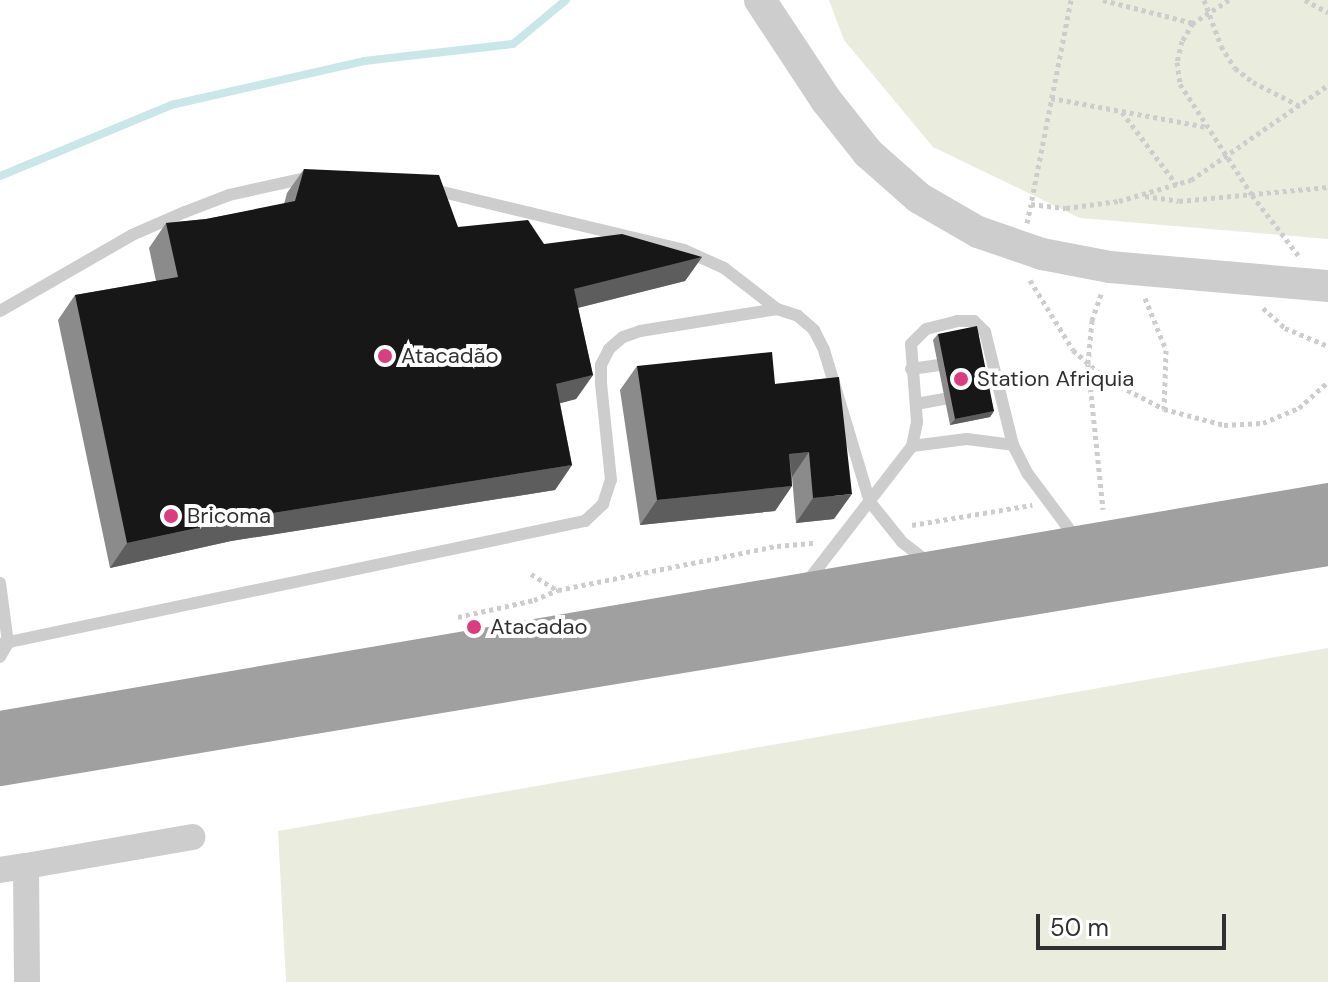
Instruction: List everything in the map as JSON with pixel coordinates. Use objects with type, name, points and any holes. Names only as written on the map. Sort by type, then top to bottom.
[{"type":"highway","points":[[0,732],[1328,504]]},
{"type":"highway","points":[[0,765],[1328,545]]},
{"type":"street","points":[[760,0],[826,100],[868,153],[892,177],[948,216],[1018,234],[1121,268],[1328,286]]},
{"type":"street","points":[[27,982],[13,868],[193,837]]},
{"type":"lane","points":[[0,311],[132,235],[185,212],[229,195],[320,175]]},
{"type":"lane","points":[[414,185],[684,250],[724,268],[777,309],[798,316],[824,350],[870,502],[920,558],[941,571]]},
{"type":"lane","points":[[4,644],[585,521],[603,504],[611,480],[601,384],[601,365],[609,349],[623,337],[640,331],[777,309]]},
{"type":"lane","points":[[797,595],[912,446],[916,404],[911,344],[926,329],[965,319],[981,326],[984,357],[998,390],[1013,445],[1049,502],[1094,544]]},
{"type":"lane","points":[[911,369],[938,365]]},
{"type":"lane","points":[[985,392],[998,390]]},
{"type":"lane","points":[[916,404],[945,399]]},
{"type":"lane","points":[[912,446],[967,439],[1013,445]]},
{"type":"lane","points":[[0,583],[4,644],[0,657]]},
{"type":"path","points":[[1071,0],[1031,204],[1018,234],[1062,336],[1088,364],[1117,386],[1164,409],[1224,425],[1263,423],[1299,408],[1328,382]]},
{"type":"path","points":[[1103,0],[1193,23]]},
{"type":"path","points":[[1204,0],[1221,46],[1235,68],[1253,82],[1300,106]]},
{"type":"path","points":[[1229,0],[1193,23],[1182,41],[1177,62],[1180,84],[1252,195],[1300,257]]},
{"type":"path","points":[[1305,0],[1328,12]]},
{"type":"path","points":[[1031,204],[1066,208],[1144,196],[1177,185],[1227,158],[1328,85]]},
{"type":"path","points":[[1051,98],[1207,127]]},
{"type":"path","points":[[1122,112],[1177,185]]},
{"type":"path","points":[[1144,196],[1179,201],[1328,187]]},
{"type":"path","points":[[1094,544],[1088,364],[1092,320],[1121,268]]},
{"type":"path","points":[[1121,268],[1166,350],[1164,409]]},
{"type":"path","points":[[1246,280],[1261,305],[1285,328],[1328,346]]},
{"type":"path","points":[[890,528],[1049,502]]},
{"type":"path","points":[[446,619],[534,600],[558,590],[800,542],[836,544]]},
{"type":"path","points":[[531,574],[558,590]]},
{"type":"shaded area","points":[[829,0],[1328,0],[1328,239],[1080,218],[933,147],[844,40]]},
{"type":"shaded area","points":[[1328,648],[1328,982],[286,982],[278,831]]},
{"type":"building","name":"Atacadão","points":[[304,169],[439,175],[458,227],[528,220],[544,244],[622,234],[702,257],[574,289],[593,375],[556,384],[572,465],[248,517],[127,543],[75,295],[178,277],[166,223],[206,219],[295,201]]},
{"type":"building","name":"Station Afriquia","points":[[977,326],[994,411],[955,419],[938,334]]},
{"type":"building","points":[[772,352],[775,384],[839,377],[852,494],[813,498],[809,452],[789,454],[792,486],[657,500],[637,366]]},
{"type":"waterway","points":[[0,176],[171,105],[364,61],[513,44],[566,0]]},
{"type":"place","name":"Atacadão","points":[[385,356]]},
{"type":"place","name":"Station Afriquia","points":[[961,379]]},
{"type":"place","name":"Bricoma","points":[[171,516]]},
{"type":"place","name":"Atacadao","points":[[474,627]]}]
